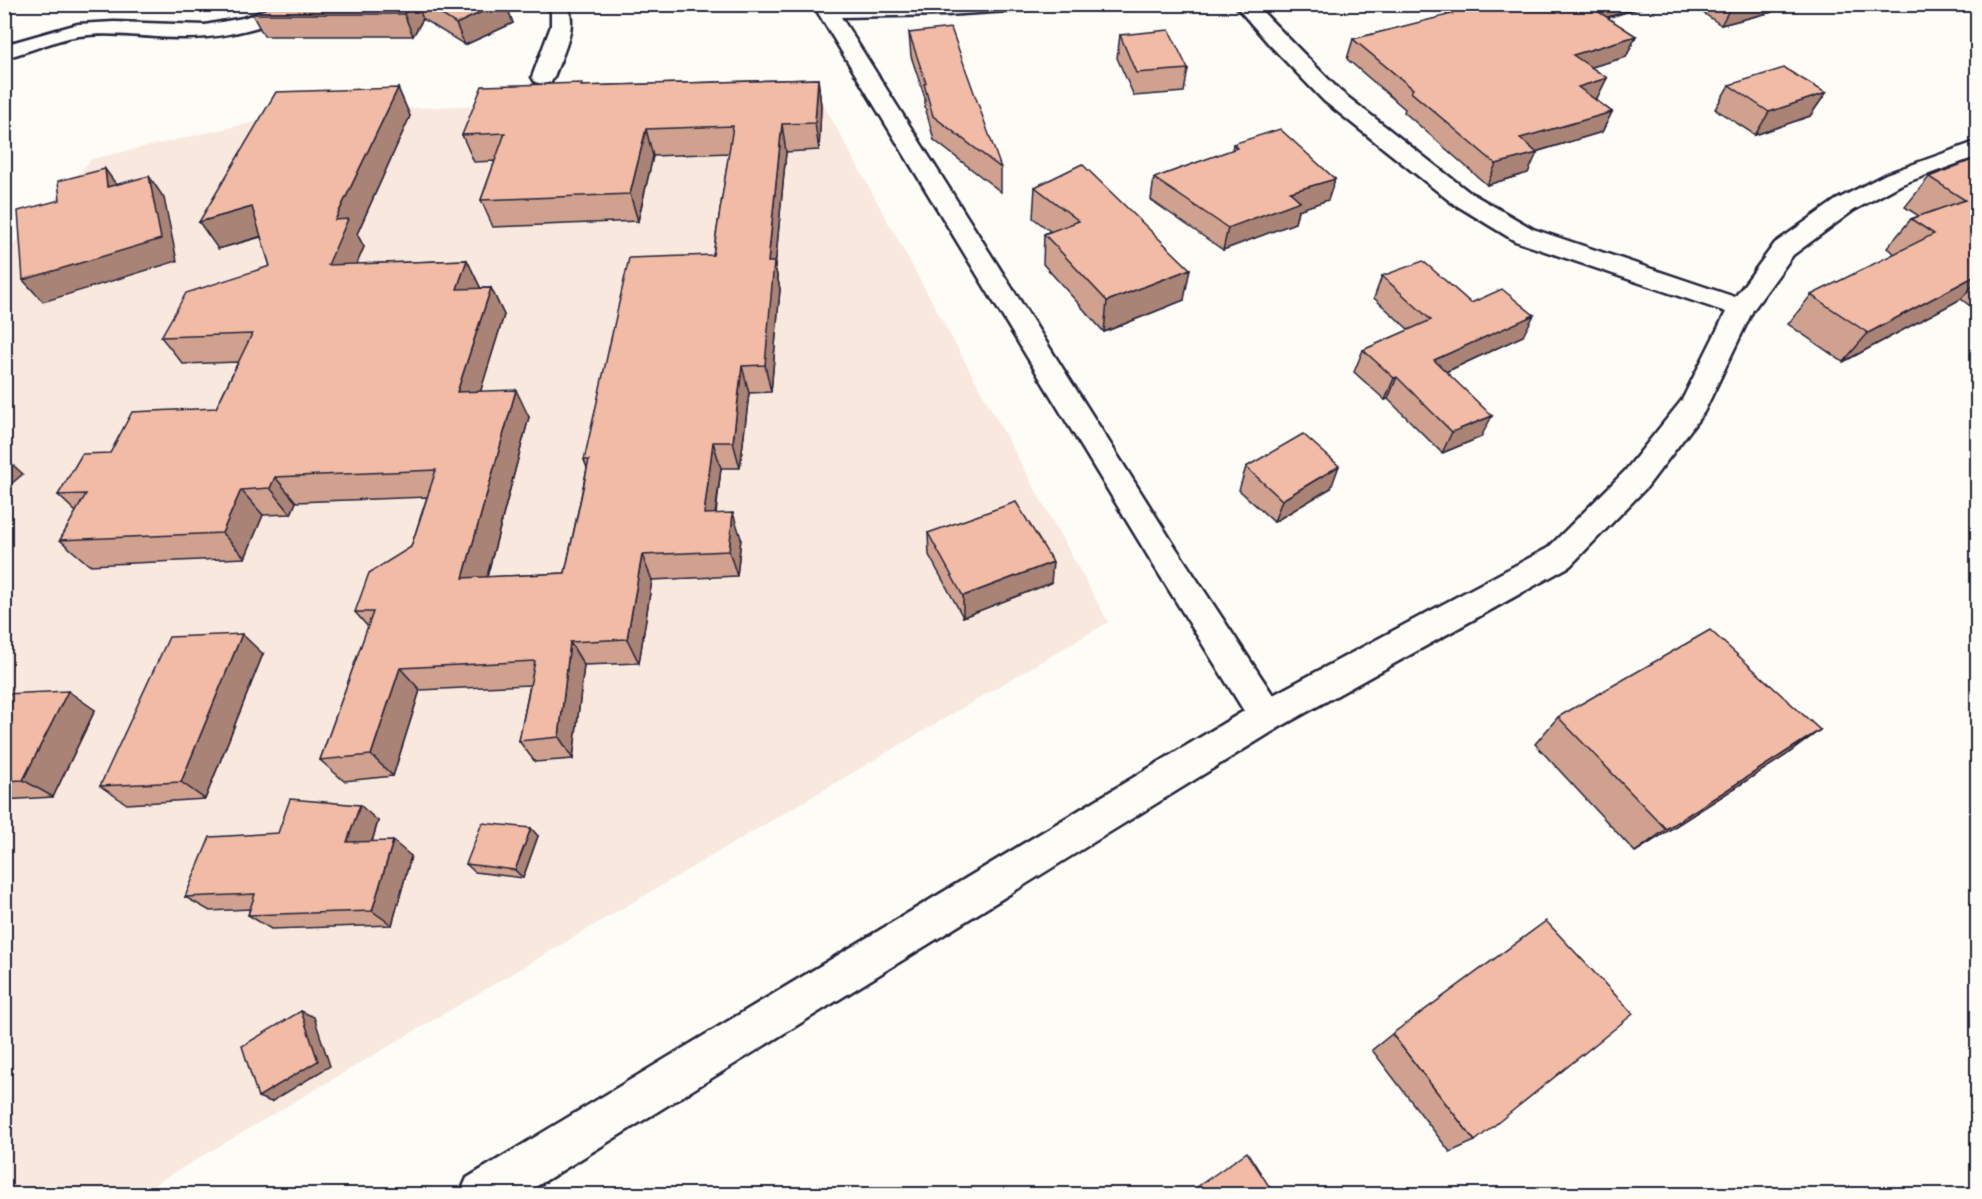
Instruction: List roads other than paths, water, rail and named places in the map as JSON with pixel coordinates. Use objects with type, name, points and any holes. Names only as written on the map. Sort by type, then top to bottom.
[{"type":"street","points":[[4,52],[58,35],[87,29],[187,32],[224,29],[306,4]]},
{"type":"street","points":[[543,77],[561,26],[561,12],[555,4]]},
{"type":"street","points":[[826,8],[948,9],[1025,4]]},
{"type":"street","points":[[1244,4],[1332,96],[1460,197],[1524,235],[1741,308]]},
{"type":"street","points":[[826,8],[1165,557],[1267,716]]},
{"type":"street","points":[[483,1194],[1267,716],[1558,557],[1636,479],[1694,405],[1741,308],[1784,249],[1845,205],[1893,179],[1977,148]]}]
